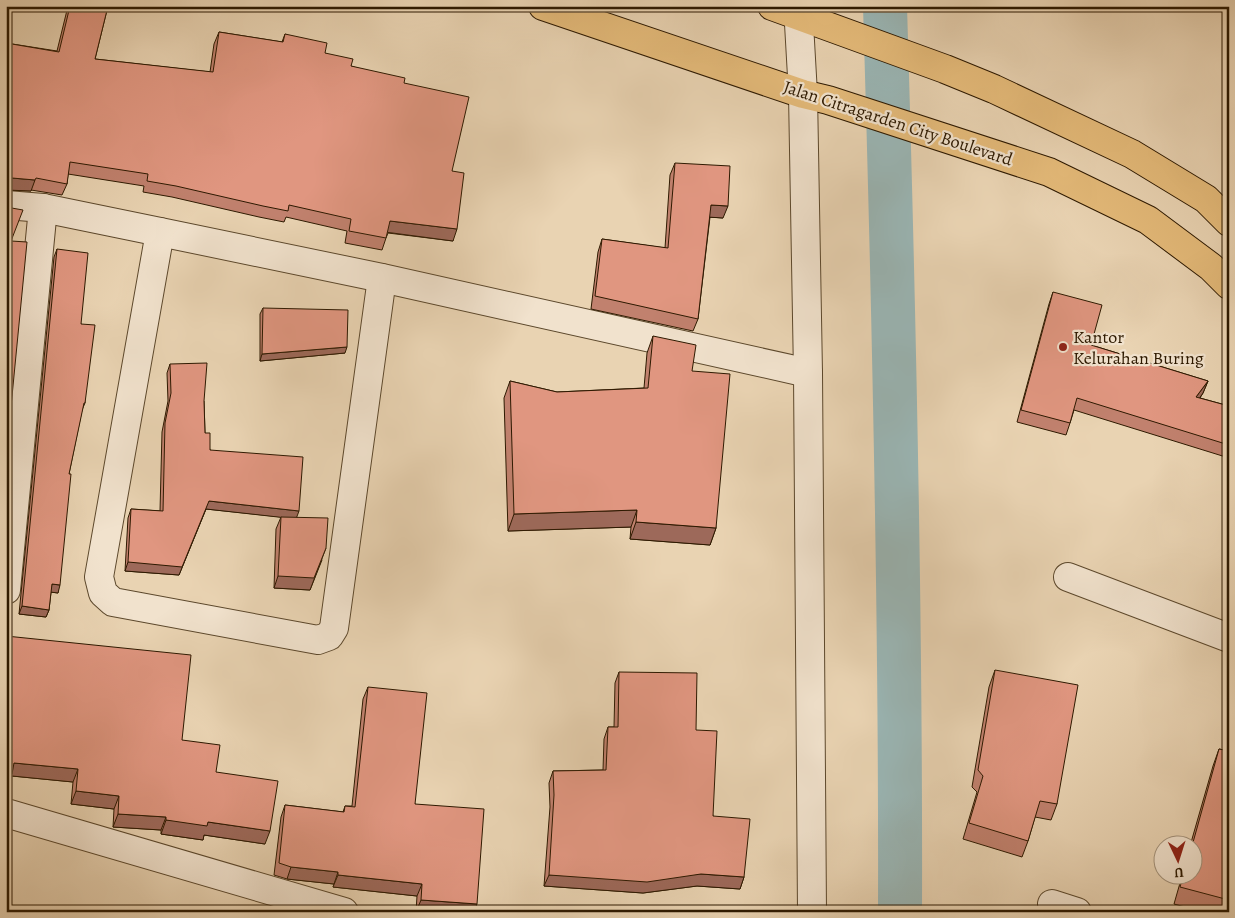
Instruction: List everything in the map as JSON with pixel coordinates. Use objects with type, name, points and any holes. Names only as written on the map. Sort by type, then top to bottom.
[{"type":"main road","name":"Jalan Citragarden City Boulevard","points":[[543,6],[815,97],[1049,172],[1148,220],[1211,267],[1229,285]]},
{"type":"main road","points":[[772,6],[799,11],[829,26],[994,89],[1132,154],[1206,199],[1229,222]]},
{"type":"street","points":[[799,11],[815,97],[808,373],[812,912]]},
{"type":"street","points":[[6,205],[43,208],[382,278],[808,373]]},
{"type":"street","points":[[6,590],[43,208]]},
{"type":"street","points":[[160,232],[99,577],[103,593],[113,602],[318,640],[329,636],[334,628],[382,278]]},
{"type":"street","points":[[1068,577],[1229,638]]},
{"type":"street","points":[[6,813],[344,912]]},
{"type":"building","points":[[70,6],[108,6],[95,59],[213,72],[219,32],[283,42],[285,34],[327,43],[325,53],[353,59],[351,66],[405,78],[404,83],[469,97],[452,171],[464,173],[457,229],[390,221],[386,238],[349,231],[351,219],[289,205],[288,211],[263,206],[147,181],[148,174],[70,162],[67,184],[36,178],[35,180],[6,179],[6,43],[59,52]]},
{"type":"building","points":[[675,163],[730,166],[728,206],[711,205],[698,319],[595,296],[602,239],[668,248]]},
{"type":"building","points":[[6,207],[23,210],[11,241],[27,242],[6,458]]},
{"type":"building","points":[[57,249],[88,253],[81,324],[95,325],[85,403],[69,474],[71,474],[60,585],[52,584],[49,610],[22,606]]},
{"type":"building","points":[[1053,292],[1102,305],[1091,345],[1208,381],[1196,397],[1229,406],[1229,445],[1077,398],[1070,423],[1021,410]]},
{"type":"building","points":[[263,308],[348,310],[347,347],[262,354]]},
{"type":"building","points":[[653,336],[696,345],[692,371],[730,374],[716,528],[636,522],[637,510],[514,514],[510,381],[557,392],[648,388]]},
{"type":"building","points":[[207,363],[204,401],[205,433],[210,433],[210,450],[303,457],[299,511],[209,501],[182,567],[128,562],[131,509],[163,511],[165,423],[171,393],[170,364]]},
{"type":"building","points":[[281,517],[328,518],[326,548],[314,578],[278,576]]},
{"type":"building","points":[[6,636],[191,655],[182,740],[220,745],[216,772],[278,781],[270,831],[208,822],[207,826],[166,820],[166,817],[118,814],[119,796],[76,791],[78,769],[14,763],[12,774],[6,773]]},
{"type":"building","points":[[995,670],[1078,685],[1057,804],[1040,801],[1028,841],[969,823],[983,776],[978,770]]},
{"type":"building","points":[[619,672],[697,673],[696,730],[717,731],[713,816],[750,819],[744,877],[701,874],[647,882],[549,875],[554,795],[553,771],[606,770],[608,727],[618,727]]},
{"type":"building","points":[[368,687],[427,693],[415,804],[484,809],[477,904],[421,900],[422,884],[338,875],[338,872],[291,867],[279,863],[285,805],[344,812],[345,806],[355,807]]},
{"type":"building","points":[[1219,749],[1229,751],[1229,900],[1180,887],[1202,886],[1202,836],[1195,836]]},
{"type":"building","points":[[6,903],[11,904],[9,912],[6,912]]},
{"type":"waterway","points":[[885,6],[896,459],[900,912]]},
{"type":"place","name":"Kantor Kelurahan Buring","points":[[1063,347]]}]
